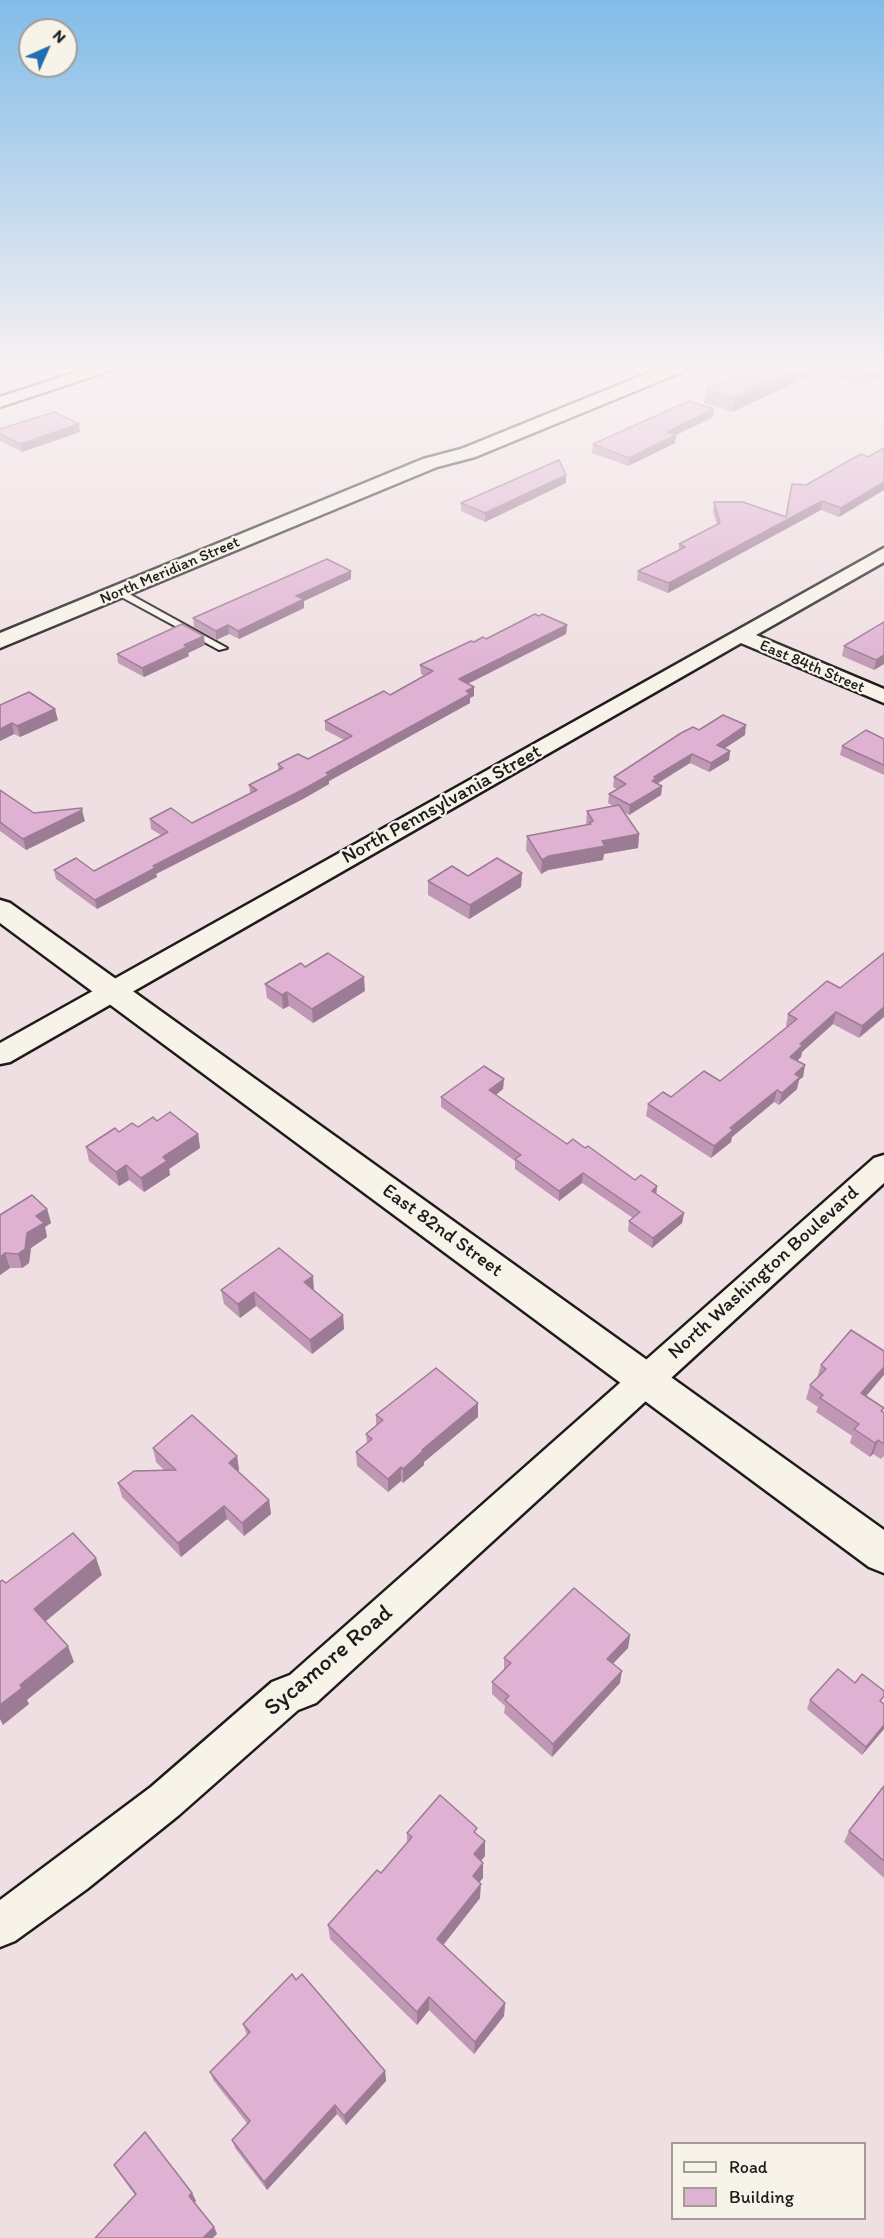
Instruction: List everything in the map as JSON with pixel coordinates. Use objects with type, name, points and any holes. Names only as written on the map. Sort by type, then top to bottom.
[{"type":"main road","name":"North Meridian Street","points":[[0,641],[410,471]]},
{"type":"main road","name":"East 82nd Street","points":[[0,909],[884,1554]]},
{"type":"street","name":"North Pennsylvania Street","points":[[0,1055],[884,554]]},
{"type":"street","name":"East 84th Street","points":[[741,636],[884,697]]},
{"type":"street","name":"North Washington Boulevard","points":[[645,1380],[884,1166]]},
{"type":"street","name":"Sycamore Road","points":[[0,1926],[72,1875],[158,1808],[286,1695],[302,1690],[645,1380]]},
{"type":"lane","points":[[119,592],[222,648]]},
{"type":"building","points":[[533,471],[564,471],[566,475],[485,513],[461,503]]},
{"type":"building","points":[[830,471],[884,471],[884,482],[841,508],[822,501],[669,583],[638,571],[685,547],[679,544],[720,523],[714,502],[743,502],[786,517],[792,484],[806,485]]},
{"type":"building","points":[[327,559],[351,571],[296,596],[304,599],[238,631],[228,625],[216,631],[193,618]]},
{"type":"building","points":[[535,614],[539,616],[542,614],[567,625],[459,679],[474,687],[466,691],[470,694],[326,773],[329,775],[302,790],[153,866],[155,868],[95,900],[54,870],[76,858],[94,871],[168,832],[150,819],[171,808],[192,823],[257,790],[249,785],[283,768],[278,764],[298,754],[308,759],[352,736],[325,721],[384,691],[390,695],[433,671],[420,665],[471,641],[474,642],[483,637],[486,639]]},
{"type":"building","points":[[884,622],[884,655],[876,660],[844,646]]},
{"type":"building","points":[[182,624],[204,636],[184,645],[187,647],[142,668],[117,654]]},
{"type":"building","points":[[29,692],[55,709],[17,726],[12,723],[0,729],[0,705]]},
{"type":"building","points":[[723,715],[746,725],[717,745],[730,751],[711,763],[692,754],[654,777],[656,778],[652,781],[662,786],[630,805],[609,794],[626,784],[614,777],[681,733],[693,727],[699,730]]},
{"type":"building","points":[[866,730],[884,739],[884,765],[842,746]]},
{"type":"building","points":[[0,790],[34,813],[82,808],[82,810],[23,839],[0,822]]},
{"type":"building","points":[[619,805],[639,834],[602,841],[605,846],[549,856],[542,860],[527,836],[591,824],[590,822],[593,821],[587,811]]},
{"type":"building","points":[[497,858],[522,873],[470,905],[428,881],[452,866],[468,876]]},
{"type":"building","points":[[328,953],[364,977],[312,1009],[287,992],[282,995],[265,984],[301,963],[305,967]]},
{"type":"building","points":[[884,953],[884,1007],[862,1026],[836,1012],[800,1044],[803,1045],[790,1057],[805,1065],[795,1074],[800,1077],[782,1093],[777,1090],[730,1128],[733,1130],[714,1146],[648,1104],[663,1092],[671,1097],[704,1071],[720,1081],[797,1019],[788,1014],[827,981],[840,988]]},
{"type":"building","points":[[484,1066],[504,1079],[489,1090],[567,1144],[573,1139],[585,1148],[588,1146],[635,1180],[641,1175],[657,1186],[652,1191],[684,1213],[653,1238],[629,1221],[640,1212],[583,1173],[559,1191],[515,1159],[521,1155],[441,1097]]},
{"type":"building","points":[[170,1112],[198,1134],[163,1157],[167,1161],[141,1178],[126,1165],[116,1172],[86,1147],[115,1128],[119,1132],[132,1123],[138,1127],[153,1117],[157,1121]]},
{"type":"building","points":[[32,1195],[47,1209],[36,1216],[44,1223],[27,1233],[25,1249],[18,1254],[5,1253],[0,1257],[0,1215]]},
{"type":"building","points":[[279,1248],[313,1276],[304,1282],[343,1315],[310,1340],[254,1292],[238,1304],[221,1290]]},
{"type":"building","points":[[851,1330],[884,1351],[884,1367],[861,1393],[884,1408],[881,1411],[884,1413],[884,1444],[878,1440],[875,1443],[854,1429],[859,1424],[820,1398],[823,1395],[810,1385],[826,1369],[821,1365]]},
{"type":"building","points":[[436,1368],[478,1403],[403,1469],[401,1467],[388,1479],[356,1452],[372,1439],[366,1434],[383,1420],[376,1415]]},
{"type":"building","points":[[192,1415],[237,1456],[229,1463],[269,1500],[242,1523],[224,1506],[178,1543],[118,1483],[134,1471],[176,1470],[153,1448]]},
{"type":"building","points":[[73,1533],[96,1558],[34,1609],[68,1646],[20,1685],[22,1688],[0,1705],[0,1582],[2,1580],[6,1583]]},
{"type":"building","points":[[574,1588],[630,1635],[607,1659],[622,1671],[553,1744],[505,1700],[509,1696],[492,1682],[511,1663],[504,1658]]},
{"type":"building","points":[[838,1669],[855,1683],[862,1674],[884,1691],[884,1696],[880,1701],[884,1704],[884,1725],[866,1747],[810,1700]]},
{"type":"building","points":[[884,1786],[884,1861],[849,1831]]},
{"type":"building","points":[[440,1795],[477,1828],[474,1832],[485,1841],[474,1854],[483,1863],[473,1876],[481,1884],[437,1939],[505,2003],[475,2042],[429,1997],[417,2012],[328,1925],[377,1870],[381,1873],[412,1837],[407,1833]]},
{"type":"building","points":[[292,1974],[296,1980],[302,1974],[385,2071],[344,2116],[335,2105],[264,2182],[232,2140],[250,2121],[210,2072],[250,2032],[243,2024]]},
{"type":"building","points":[[145,2132],[192,2193],[189,2196],[214,2227],[203,2238],[95,2238],[136,2194],[114,2165]]}]
